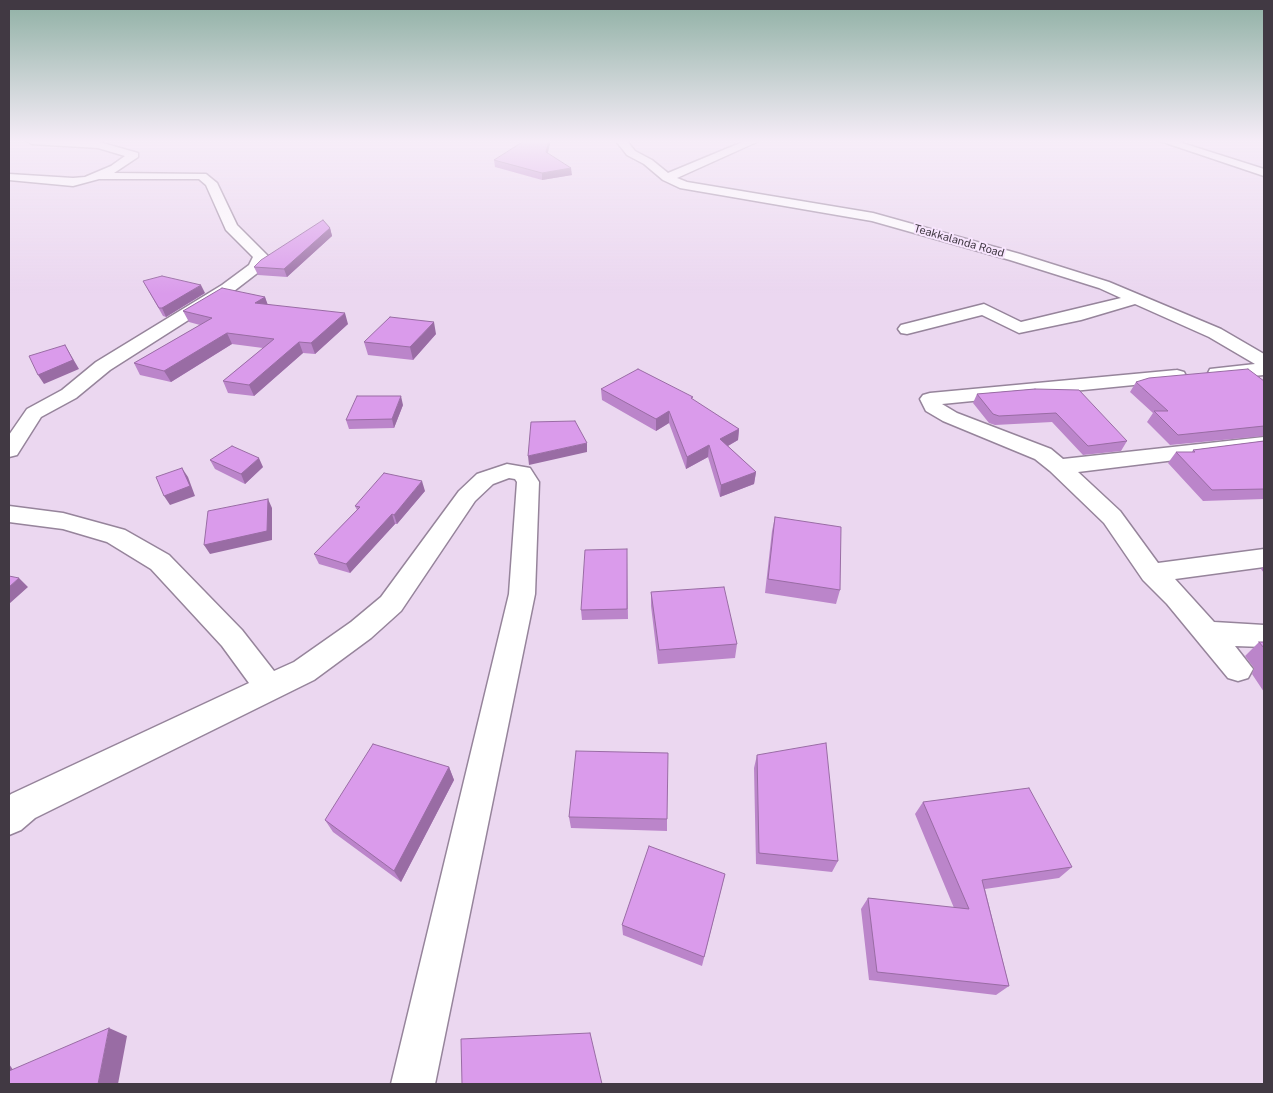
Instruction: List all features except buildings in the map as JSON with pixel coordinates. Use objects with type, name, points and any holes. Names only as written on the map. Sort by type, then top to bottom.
[{"type":"street","points":[[9,450],[34,413],[69,394],[103,366],[228,288],[255,268],[261,256],[231,227],[215,192]]},
{"type":"street","name":"Teakkalanda Road","points":[[715,192],[873,217],[1024,260],[1104,285],[1215,333],[1264,362]]},
{"type":"street","points":[[907,329],[984,309],[1019,328],[1075,316],[1135,299]]},
{"type":"street","points":[[1238,669],[1176,597],[1152,573],[1112,516],[1058,466],[1043,454],[950,417],[934,407],[930,399],[1264,369]]},
{"type":"street","points":[[1058,466],[1074,466],[1264,444]]},
{"type":"street","points":[[9,818],[23,806],[304,671],[361,630],[391,604],[467,496],[485,479],[507,471],[522,473],[528,482],[522,594],[413,1084]]},
{"type":"street","points":[[9,514],[63,521],[116,536],[160,562],[232,638],[269,687]]},
{"type":"street","points":[[1152,573],[1264,558]]},
{"type":"street","points":[[1208,633],[1264,636]]}]
